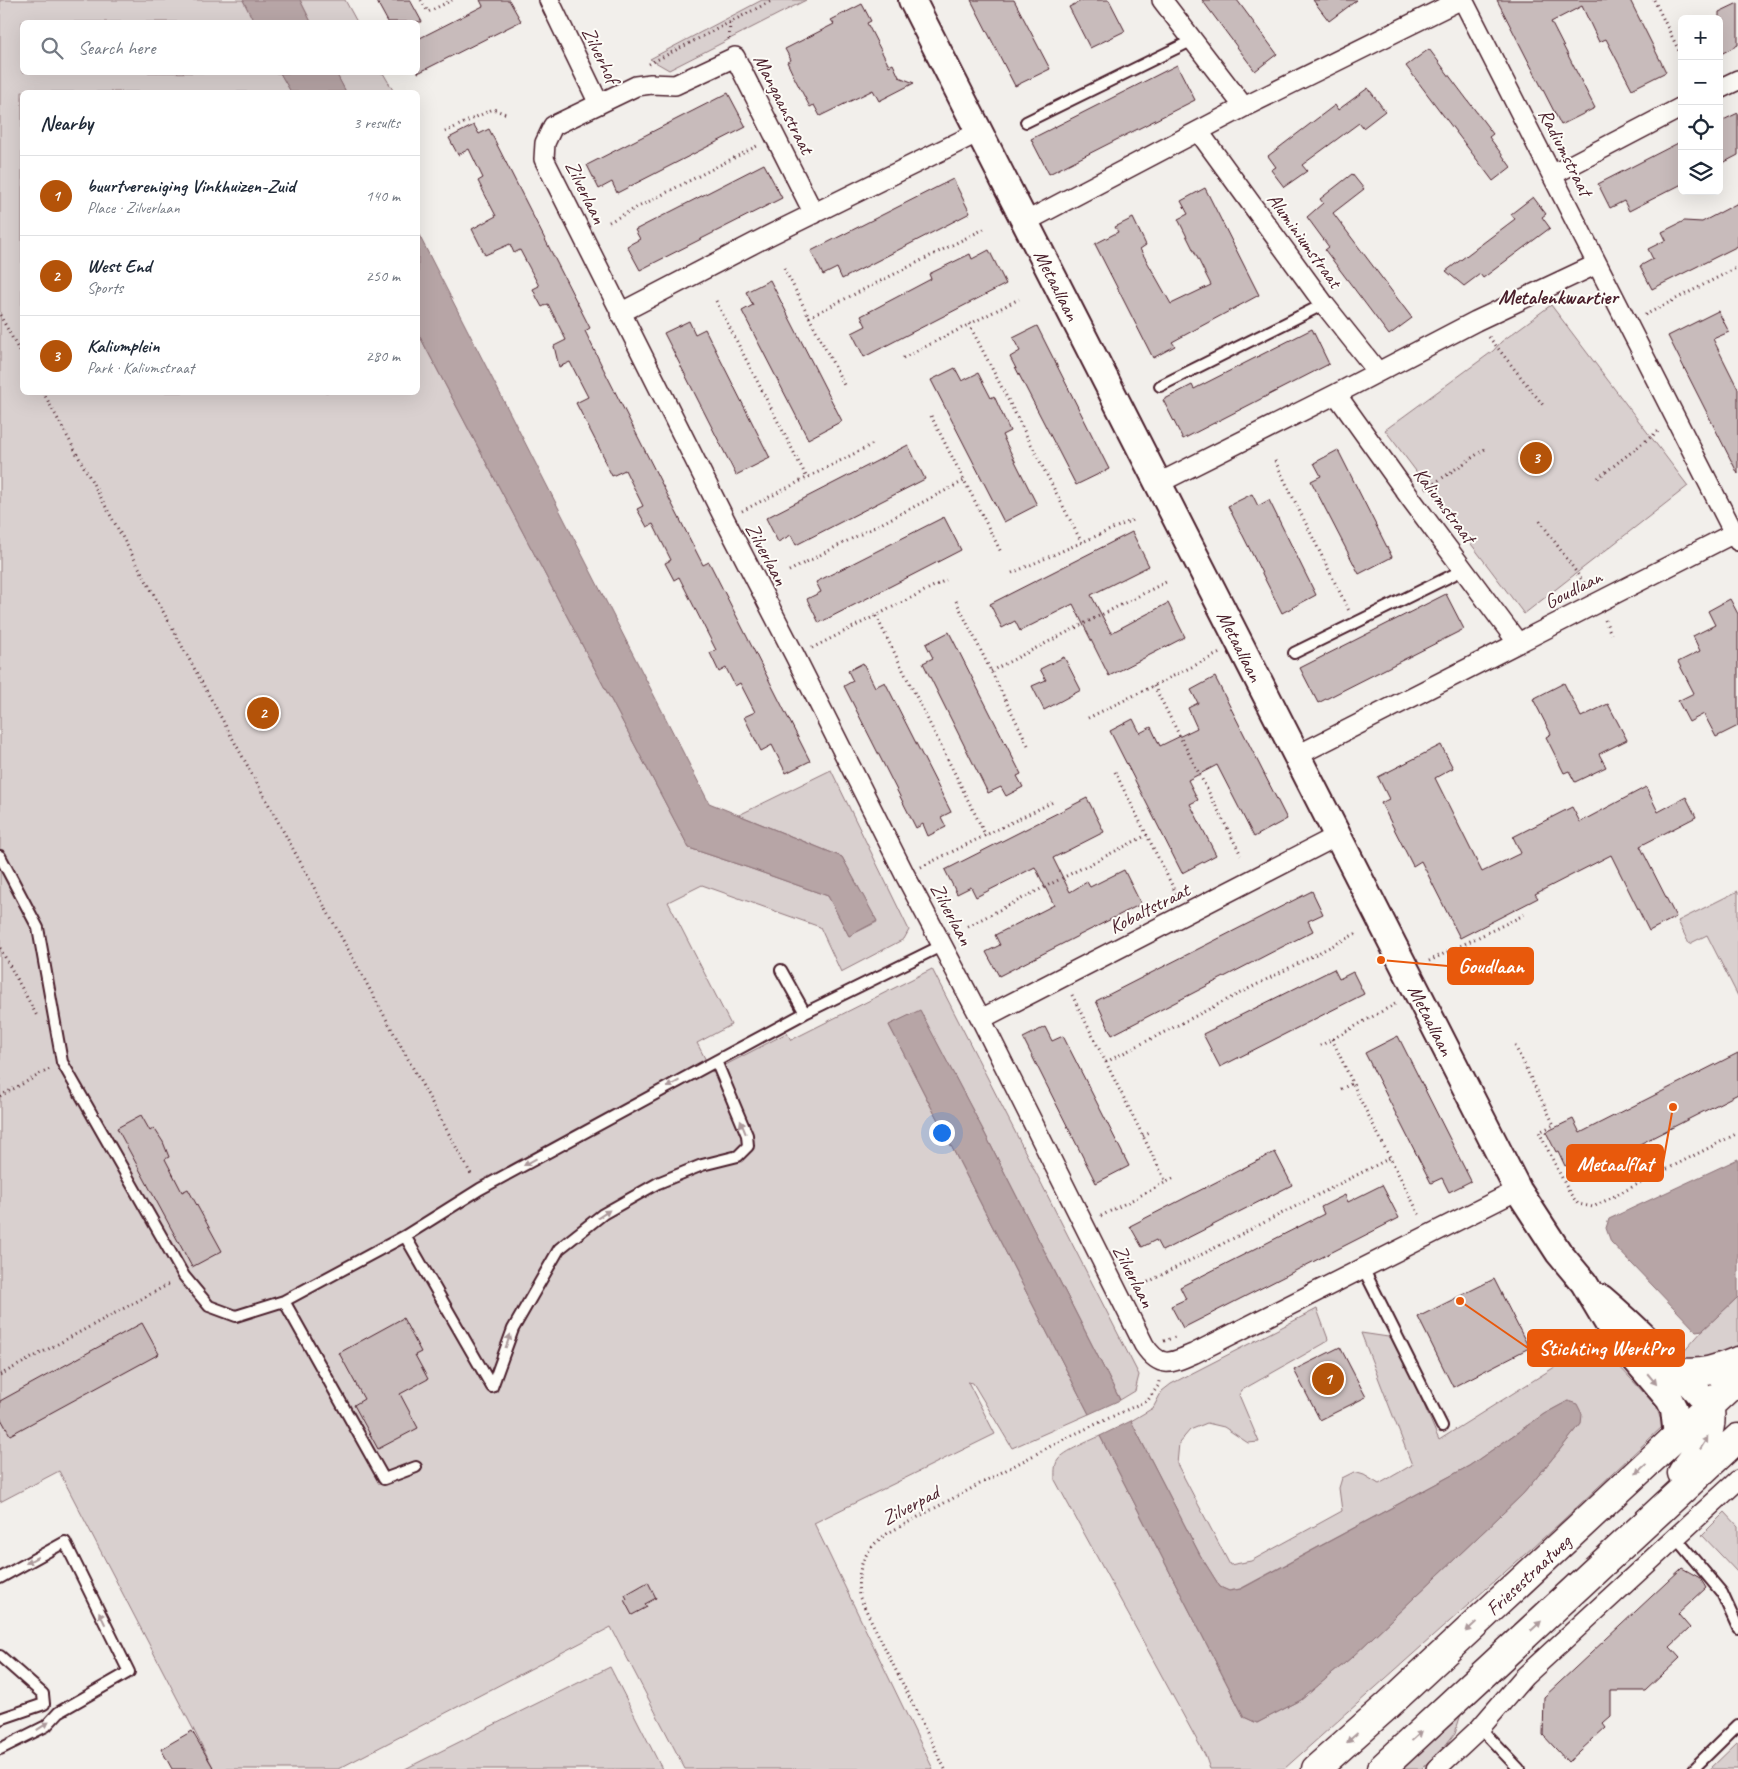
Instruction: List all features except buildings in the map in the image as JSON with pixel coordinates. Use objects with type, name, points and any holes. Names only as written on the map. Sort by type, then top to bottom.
[{"type":"highway","points":[[1680,1372],[1710,1371],[1738,1361]]},
{"type":"highway","name":"Friesestraatweg","points":[[1316,1769],[1387,1706],[1738,1379]]},
{"type":"highway","points":[[1658,1513],[1675,1483],[1706,1440],[1712,1419],[1710,1405]]},
{"type":"highway","points":[[1381,1769],[1738,1438]]},
{"type":"street","name":"Zilverhof","points":[[549,0],[599,104]]},
{"type":"street","name":"Metaallaan","points":[[912,0],[1518,1190],[1559,1253],[1584,1283],[1634,1327],[1680,1372],[1710,1405]]},
{"type":"street","points":[[1162,0],[1244,107]]},
{"type":"street","points":[[1025,222],[1244,107],[1462,0]]},
{"type":"street","name":"Radiumstraat","points":[[1462,0],[1674,419],[1737,535]]},
{"type":"street","name":"Mangaanstraat","points":[[553,126],[636,86],[651,84],[676,85],[735,57],[814,214]]},
{"type":"street","points":[[1723,87],[1738,80]]},
{"type":"street","points":[[1552,175],[1678,109]]},
{"type":"street","name":"Zilverlaan","points":[[553,126],[545,143],[544,159],[620,313],[905,875],[981,1019],[1144,1344],[1152,1357],[1164,1363]]},
{"type":"street","points":[[620,313],[979,132]]},
{"type":"street","name":"Aluminiumstraat","points":[[1199,132],[1324,304],[1378,372]]},
{"type":"street","points":[[1157,484],[1476,321],[1597,264]]},
{"type":"street","name":"Kaliumstraat","points":[[1336,394],[1518,643]]},
{"type":"street","name":"Goudlaan","points":[[1296,756],[1596,602],[1737,535]]},
{"type":"street","name":"Kobaltstraat","points":[[981,1019],[1337,836]]},
{"type":"street","points":[[1164,1363],[1179,1360],[1195,1353],[1518,1190]]},
{"type":"street","name":"Metaallaan","points":[[1584,1283],[1614,1335],[1669,1399],[1674,1409],[1677,1436]]},
{"type":"street","points":[[1436,1769],[1480,1728],[1524,1677],[1738,1480]]},
{"type":"lane","points":[[1026,122],[1193,40]]},
{"type":"lane","points":[[1160,386],[1324,304]]},
{"type":"lane","points":[[1294,652],[1465,569]]},
{"type":"lane","points":[[0,856],[38,928],[62,1062],[184,1276],[209,1306],[236,1316],[284,1301],[405,1236],[480,1189],[716,1061],[805,1013],[943,945]]},
{"type":"lane","points":[[781,970],[805,1013]]},
{"type":"lane","points":[[405,1236],[492,1387],[513,1329],[559,1249],[603,1214],[658,1182],[702,1165],[738,1156],[748,1146],[747,1135],[716,1061]]},
{"type":"lane","points":[[1363,1268],[1442,1426]]},
{"type":"lane","points":[[284,1301],[384,1479],[416,1467]]},
{"type":"lane","points":[[1676,1538],[1722,1593],[1738,1628]]},
{"type":"lane","points":[[0,1578],[65,1542],[128,1672],[59,1712],[46,1726],[0,1749]]},
{"type":"lane","points":[[0,1656],[43,1694],[44,1704],[0,1719]]},
{"type":"lane","points":[[1693,1769],[1738,1725]]},
{"type":"lane","points":[[1480,1728],[1519,1769]]},
{"type":"path","points":[[421,0],[428,12],[452,0]]},
{"type":"path","points":[[645,66],[773,0]]},
{"type":"path","points":[[1654,0],[1678,49]]},
{"type":"path","points":[[445,132],[493,109],[506,114]]},
{"type":"path","points":[[609,222],[764,142]]},
{"type":"path","points":[[809,317],[984,228]]},
{"type":"path","points":[[1627,325],[1738,267]]},
{"type":"path","points":[[784,268],[844,387]]},
{"type":"path","points":[[903,358],[1019,299]]},
{"type":"path","points":[[716,302],[806,478]]},
{"type":"path","points":[[0,315],[20,352]]},
{"type":"path","points":[[1476,321],[1543,405]]},
{"type":"path","points":[[969,324],[1082,543]]},
{"type":"path","points":[[44,395],[480,1189]]},
{"type":"path","points":[[931,416],[1002,552]]},
{"type":"path","points":[[1598,478],[1674,419]]},
{"type":"path","points":[[724,520],[873,444]]},
{"type":"path","points":[[1411,499],[1485,449]]},
{"type":"path","points":[[1275,461],[1355,622]]},
{"type":"path","points":[[789,571],[964,481]]},
{"type":"path","points":[[1012,573],[1135,519]]},
{"type":"path","points":[[1540,521],[1596,602],[1611,634]]},
{"type":"path","points":[[795,656],[946,580]]},
{"type":"path","points":[[991,671],[1166,582]]},
{"type":"path","points":[[956,601],[1029,747]]},
{"type":"path","points":[[876,616],[986,836]]},
{"type":"path","points":[[1088,718],[1220,653]]},
{"type":"path","points":[[1154,686],[1240,855]]},
{"type":"path","points":[[1115,772],[1186,914]]},
{"type":"path","points":[[905,875],[1055,801]]},
{"type":"path","points":[[968,926],[1146,835]]},
{"type":"path","points":[[1429,961],[1526,914]]},
{"type":"path","points":[[1106,1062],[1359,932]]},
{"type":"path","points":[[0,948],[38,1018]]},
{"type":"path","points":[[1072,995],[1166,1182]]},
{"type":"path","points":[[1320,1046],[1395,1004]]},
{"type":"path","points":[[1332,1039],[1423,1223]]},
{"type":"path","points":[[1515,1046],[1554,1125],[1539,1132],[1569,1192],[1578,1204],[1593,1207],[1738,1133]]},
{"type":"path","points":[[0,1096],[62,1062]]},
{"type":"path","points":[[1341,1089],[1352,1082]]},
{"type":"path","points":[[1143,1136],[1152,1132]]},
{"type":"path","points":[[1148,1282],[1390,1158]]},
{"type":"path","points":[[1096,1218],[1174,1178]]},
{"type":"path","points":[[0,1375],[184,1276]]},
{"type":"path","points":[[1164,1342],[1175,1337]]},
{"type":"path","name":"Zilverpad","points":[[945,1769],[859,1596],[858,1580],[864,1558],[873,1544],[890,1532],[1064,1439],[1148,1400],[1158,1386],[1164,1363]]},
{"type":"shaded area","points":[[0,0],[243,0],[253,20],[20,20],[20,75],[281,75],[290,90],[20,90],[20,395],[420,395],[420,337],[689,848],[828,896],[849,936],[877,922],[842,857],[739,815],[831,770],[909,930],[904,939],[841,972],[820,927],[702,885],[668,902],[731,1025],[697,1043],[712,1072],[787,1033],[791,1040],[932,969],[1139,1375],[1135,1391],[1120,1400],[982,1128],[920,1011],[889,1025],[1089,1414],[1012,1448],[973,1383],[968,1382],[995,1434],[814,1523],[933,1769],[685,1769],[611,1627],[338,1769],[214,1769],[59,1471],[0,1502]]},
{"type":"shaded area","points":[[243,0],[300,0],[310,20],[253,20]]},
{"type":"shaded area","points":[[300,0],[345,0],[356,20],[310,20]]},
{"type":"shaded area","points":[[762,0],[806,0],[669,70],[650,59]]},
{"type":"shaded area","points":[[281,75],[337,75],[345,90],[290,90]]},
{"type":"shaded area","points":[[337,75],[384,75],[393,90],[345,90]]},
{"type":"shaded area","points":[[420,237],[709,803],[842,857],[877,921],[849,936],[828,896],[689,848],[420,337]]},
{"type":"shaded area","points":[[1551,305],[1688,486],[1524,614],[1385,430],[1493,351],[1501,342]]},
{"type":"shaded area","points":[[1738,891],[1738,996],[1707,935],[1689,944],[1678,921]]},
{"type":"shaded area","points":[[920,1010],[1120,1400],[1089,1414],[889,1025]]},
{"type":"shaded area","points":[[1738,1159],[1738,1297],[1703,1330],[1696,1331],[1611,1242],[1606,1228],[1609,1219]]},
{"type":"shaded area","points":[[1738,1297],[1738,1345],[1725,1354],[1710,1360],[1688,1359],[1680,1356],[1703,1330]]},
{"type":"shaded area","points":[[1317,1309],[1328,1339],[1325,1343],[1242,1390],[1239,1395],[1259,1442],[1248,1443],[1224,1427],[1207,1423],[1190,1430],[1179,1443],[1177,1464],[1230,1565],[1251,1561],[1342,1511],[1339,1488],[1342,1478],[1354,1472],[1364,1475],[1379,1484],[1412,1465],[1361,1333],[1395,1338],[1439,1440],[1596,1341],[1656,1406],[1663,1426],[1560,1523],[1284,1769],[1210,1769],[1205,1755],[1055,1480],[1056,1464],[1061,1457],[1100,1436],[1244,1717],[1257,1723],[1301,1700],[1352,1657],[1523,1494],[1581,1424],[1568,1401],[1544,1414],[1469,1466],[1240,1589],[1229,1591],[1220,1587],[1200,1555],[1131,1421],[1153,1408],[1162,1391],[1171,1384]]},
{"type":"shaded area","points":[[1568,1401],[1577,1404],[1582,1414],[1581,1424],[1523,1494],[1352,1657],[1301,1700],[1257,1723],[1244,1717],[1100,1436],[1131,1421],[1200,1555],[1220,1587],[1229,1591],[1241,1589],[1469,1466],[1544,1414]]},
{"type":"shaded area","points":[[1725,1512],[1738,1526],[1738,1573],[1702,1535]]},
{"type":"shaded area","points":[[610,1667],[662,1769],[405,1769],[584,1680]]},
{"type":"shaded area","points":[[1462,1711],[1455,1733],[1444,1747],[1421,1769],[1395,1769]]},
{"type":"shaded area","points":[[1738,1742],[1738,1769],[1710,1769]]},
{"type":"place","name":"Kaliumplein","points":[[1536,458]]},
{"type":"place","name":"West End","points":[[263,713]]},
{"type":"place","name":"Goudlaan","points":[[1381,960]]},
{"type":"place","name":"Metaalflat","points":[[1673,1107]]},
{"type":"place","name":"Stichting WerkPro","points":[[1460,1301]]},
{"type":"place","name":"buurtvereniging Vinkhuizen-Zuid","points":[[1328,1379]]},
{"type":"district","name":"Metalenkwartier","points":[[1558,297]]}]
